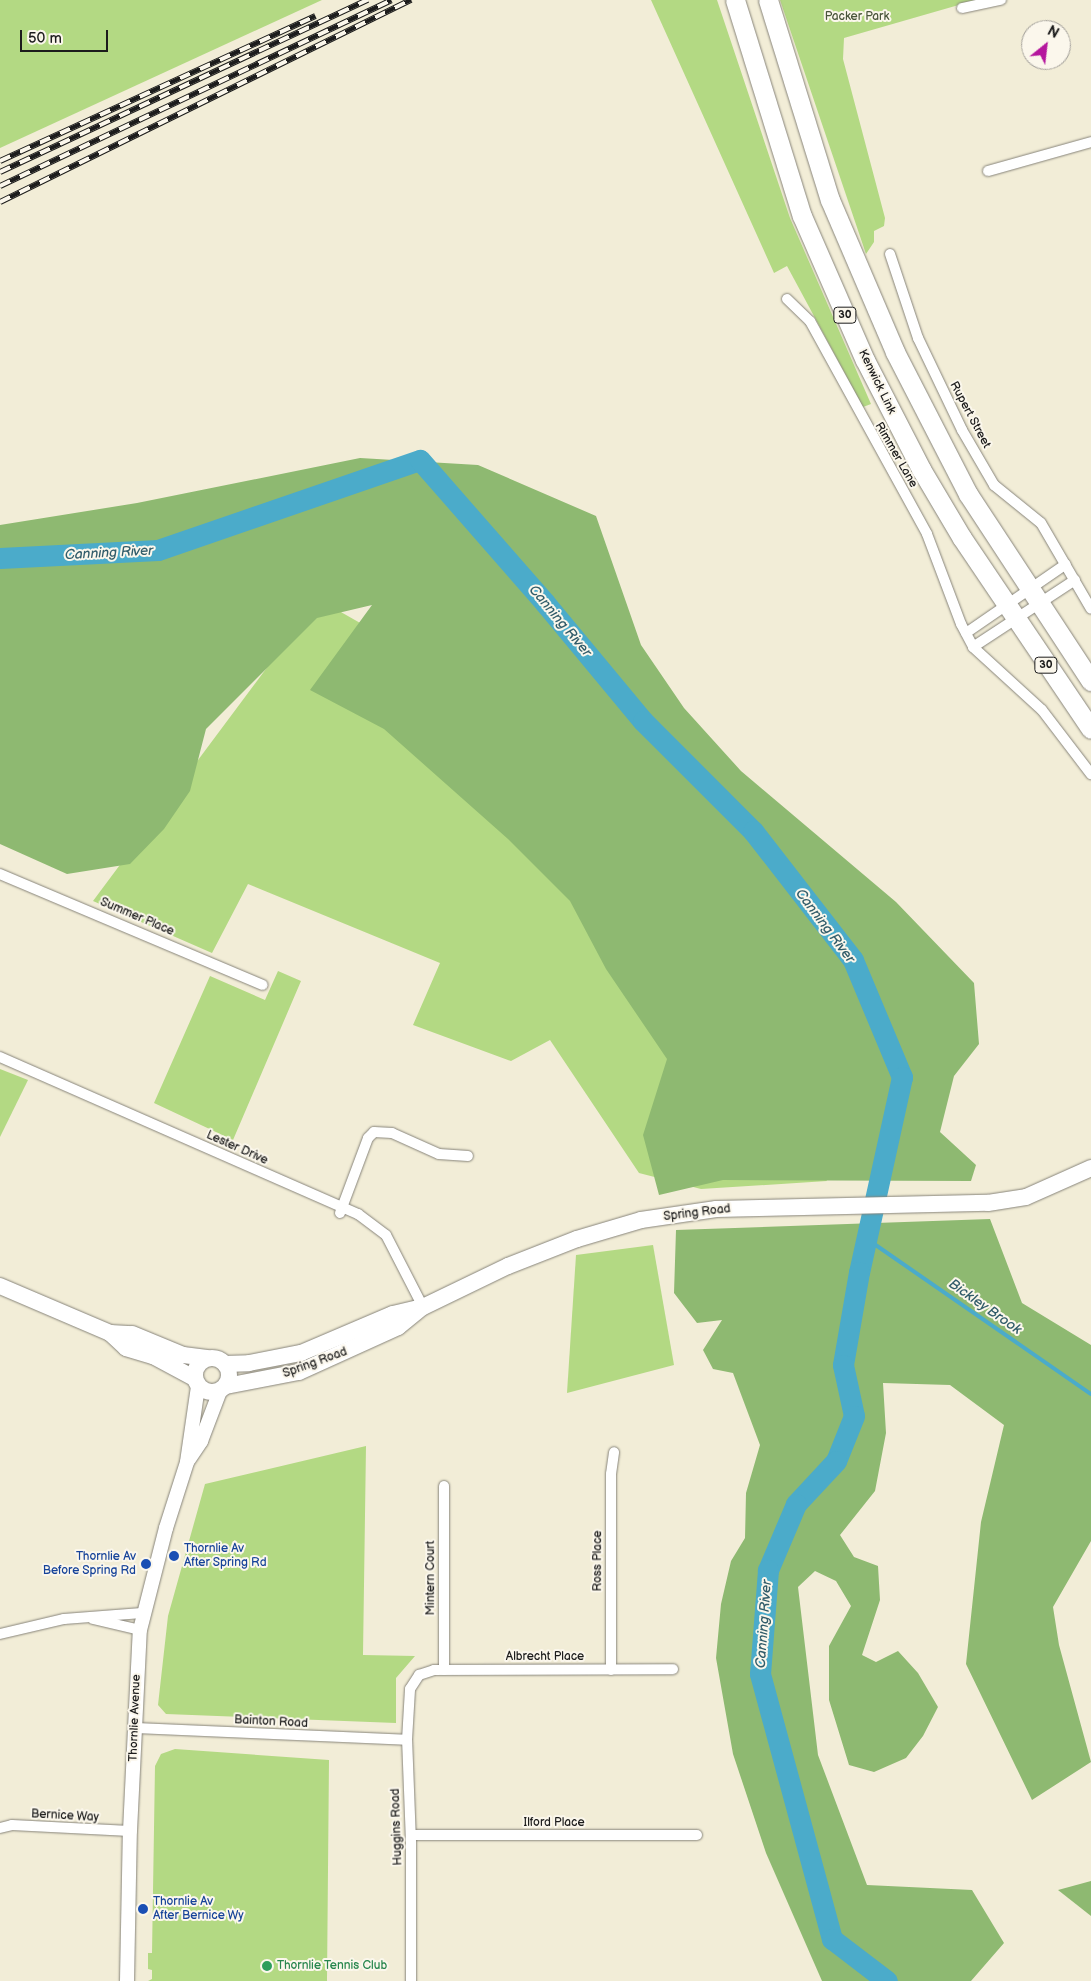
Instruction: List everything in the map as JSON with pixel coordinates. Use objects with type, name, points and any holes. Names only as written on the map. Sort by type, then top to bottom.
[{"type":"highway","name":"Kenwick Link","points":[[735,0],[802,216],[865,360],[920,469],[1011,613],[1091,729]]},
{"type":"highway","name":"30","points":[[768,0],[830,200],[878,316],[968,494],[1034,598],[1091,681]]},
{"type":"main road","name":"Spring Road","points":[[110,1333],[132,1334],[183,1355],[217,1358],[225,1364],[249,1363],[302,1353],[393,1314],[423,1307],[546,1251],[641,1220],[691,1211],[784,1206],[988,1203],[1026,1197],[1091,1168]]},
{"type":"main road","name":"Spring Road","points":[[0,1286],[110,1333],[126,1348],[153,1356],[209,1392],[299,1372],[398,1326],[423,1307]]},
{"type":"main road","points":[[196,1382],[198,1364],[207,1358]]},
{"type":"main road","points":[[223,1388],[229,1374],[225,1364]]},
{"type":"main road","name":"Thornlie Avenue","points":[[128,1981],[130,1831],[140,1630],[142,1614],[187,1462],[196,1382]]},
{"type":"main road","name":"Thornlie Avenue","points":[[187,1462],[201,1441],[223,1388]]},
{"type":"street","points":[[962,8],[1001,0]]},
{"type":"street","points":[[988,172],[1091,142]]},
{"type":"street","name":"Rupert Street","points":[[890,254],[918,338],[962,430],[994,485],[1041,523],[1091,609]]},
{"type":"street","name":"Rimmer Lane","points":[[787,299],[810,321],[932,543],[973,647],[1042,710],[1091,774]]},
{"type":"street","points":[[966,633],[1011,613],[1034,598],[1066,564]]},
{"type":"street","points":[[973,647],[1011,613],[1034,598],[1075,580]]},
{"type":"street","name":"Summer Place","points":[[0,874],[263,985]]},
{"type":"street","name":"Lester Drive","points":[[0,1058],[341,1210],[358,1214],[386,1235],[423,1307]]},
{"type":"street","points":[[341,1210],[368,1138],[374,1132],[392,1134],[439,1154],[468,1156]]},
{"type":"street","name":"Ross Place","points":[[611,1670],[611,1474],[614,1452]]},
{"type":"street","name":"Mintern Court","points":[[444,1486],[444,1670]]},
{"type":"street","points":[[0,1634],[85,1617],[142,1614]]},
{"type":"street","points":[[85,1617],[140,1630]]},
{"type":"street","name":"Albrecht Place","points":[[419,1675],[444,1670],[673,1669]]},
{"type":"street","name":"Huggins Road","points":[[411,1981],[411,1835],[407,1740],[410,1690],[419,1675]]},
{"type":"street","name":"Bainton Road","points":[[135,1728],[407,1740]]},
{"type":"street","name":"Bernice Way","points":[[0,1828],[12,1825],[130,1831]]},
{"type":"street","name":"Ilford Place","points":[[411,1835],[697,1835]]},
{"type":"green space","points":[[0,0],[322,0],[0,148]]},
{"type":"green space","points":[[651,0],[717,0],[790,218],[871,404],[863,407],[787,266],[774,273]]},
{"type":"green space","name":"Packer Park","points":[[780,0],[976,0],[844,38],[843,59],[885,218],[884,226],[874,231],[874,242],[866,254]]},
{"type":"green space","points":[[360,458],[478,465],[596,516],[641,645],[684,708],[741,771],[896,902],[974,983],[979,1044],[954,1076],[940,1132],[976,1165],[971,1181],[723,1180],[659,1195],[643,1135],[667,1059],[606,969],[570,901],[508,839],[384,729],[310,690],[372,605],[317,618],[206,729],[190,791],[164,829],[130,864],[67,874],[0,844],[0,525],[137,503]]},
{"type":"green space","points":[[318,599],[550,731],[780,1089],[827,1181],[701,1189],[639,1173],[550,1040],[511,1061],[413,1025],[440,963],[248,884],[212,953],[93,901]]},
{"type":"green space","points":[[278,971],[301,981],[233,1140],[154,1103],[210,976],[265,1000]]},
{"type":"green space","points":[[0,1069],[28,1080],[0,1137]]},
{"type":"green space","points":[[990,1219],[1022,1303],[1091,1345],[1091,1541],[1053,1607],[1059,1645],[1091,1762],[1032,1800],[966,1664],[981,1522],[1004,1425],[950,1385],[883,1383],[886,1433],[875,1491],[840,1535],[854,1557],[878,1566],[880,1600],[862,1655],[876,1662],[898,1651],[918,1673],[938,1707],[923,1736],[906,1758],[874,1772],[849,1765],[829,1700],[829,1646],[851,1606],[836,1581],[815,1571],[798,1587],[818,1755],[867,1885],[972,1890],[1004,1943],[971,1981],[822,1981],[766,1853],[733,1754],[716,1658],[721,1604],[731,1561],[745,1538],[746,1493],[760,1445],[733,1373],[713,1369],[703,1350],[722,1320],[697,1323],[674,1293],[676,1230]]},
{"type":"green space","points":[[653,1245],[674,1365],[567,1393],[576,1255]]},
{"type":"green space","points":[[366,1446],[363,1655],[415,1656],[396,1678],[396,1723],[166,1714],[158,1705],[168,1616],[205,1484]]},
{"type":"green space","points":[[175,1749],[329,1760],[327,1981],[148,1981],[152,1979],[152,1970],[148,1969],[148,1953],[152,1953],[155,1766],[161,1754]]},
{"type":"green space","points":[[1091,1881],[1091,1916],[1058,1890]]},
{"type":"waterway","name":"Canning River","points":[[0,558],[158,550],[420,460],[545,603],[643,721],[753,831],[853,960],[902,1077],[859,1272],[843,1365],[854,1416],[836,1461],[796,1504],[768,1570],[760,1674],[832,1939],[887,1981]]},
{"type":"waterway","name":"Bickley Brook","points":[[867,1239],[1091,1394]]},
{"type":"railway","points":[[0,172],[368,0]]},
{"type":"railway","points":[[0,186],[391,0]]},
{"type":"railway","points":[[0,202],[411,0]]},
{"type":"railway","points":[[0,161],[315,16]]},
{"type":"place","name":"Thornlie Av After Spring Rd","points":[[174,1556]]},
{"type":"place","name":"Thornlie Av Before Spring Rd","points":[[146,1564]]},
{"type":"place","name":"Thornlie Av After Bernice Wy","points":[[143,1909]]},
{"type":"place","name":"Thornlie Tennis Club","points":[[267,1966]]}]
